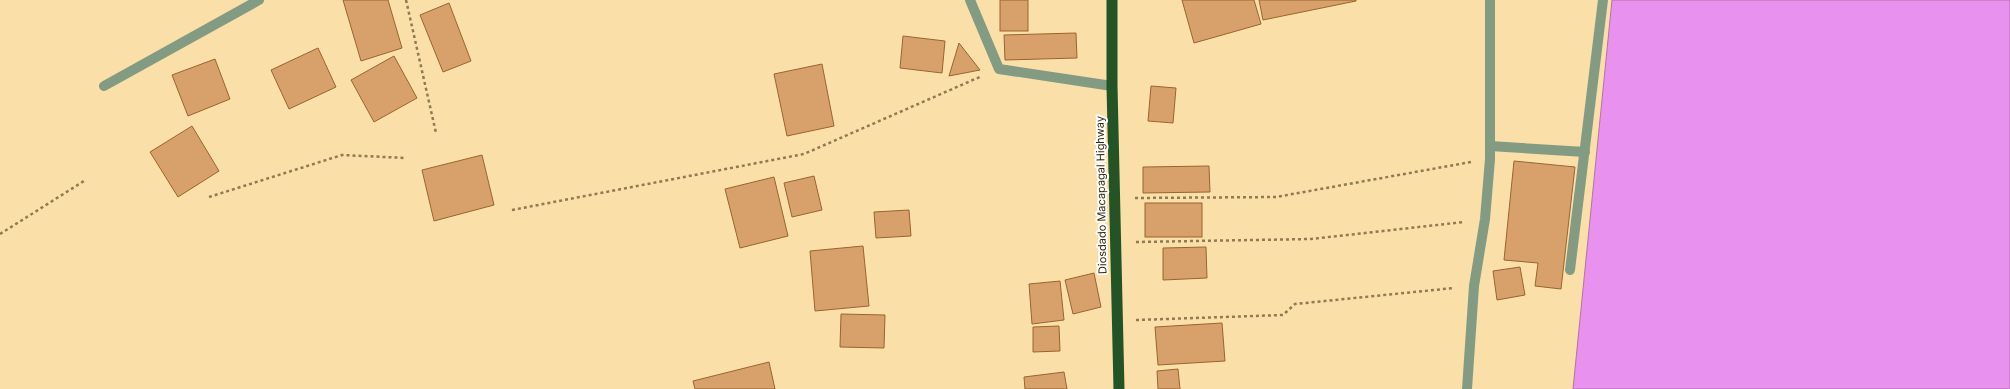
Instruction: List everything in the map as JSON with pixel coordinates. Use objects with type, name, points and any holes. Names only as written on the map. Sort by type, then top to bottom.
[{"type":"highway","name":"Diosdado Macapagal Highway","points":[[1112,0],[1112,86],[1119,389]]},
{"type":"street","points":[[104,86],[259,0]]},
{"type":"street","points":[[970,0],[999,69],[1112,86]]},
{"type":"street","points":[[1467,389],[1474,286],[1485,220],[1490,159],[1490,0]]},
{"type":"street","points":[[1570,270],[1603,0]]},
{"type":"street","points":[[1490,146],[1585,152]]},
{"type":"path","points":[[406,0],[436,133]]},
{"type":"path","points":[[512,210],[804,154],[999,69]]},
{"type":"path","points":[[209,197],[342,155],[406,158]]},
{"type":"path","points":[[1115,198],[1276,197],[1490,159]]},
{"type":"path","points":[[0,234],[84,181]]},
{"type":"path","points":[[1116,243],[1311,238],[1485,220]]},
{"type":"path","points":[[1118,320],[1284,315],[1296,304],[1474,286]]},
{"type":"shaded area","points":[[1612,0],[2010,0],[2010,389],[1573,389]]},
{"type":"building","points":[[343,0],[388,0],[402,48],[361,61]]},
{"type":"building","points":[[1000,0],[1028,0],[1028,31],[1000,31]]},
{"type":"building","points":[[1182,0],[1254,0],[1261,24],[1194,43]]},
{"type":"building","points":[[1259,0],[1356,0],[1356,1],[1263,20]]},
{"type":"building","points":[[449,3],[471,61],[443,72],[420,15]]},
{"type":"building","points":[[1076,33],[1077,58],[1005,60],[1004,35]]},
{"type":"building","points":[[903,36],[945,41],[942,73],[900,68]]},
{"type":"building","points":[[959,43],[980,70],[949,76]]},
{"type":"building","points":[[318,48],[336,87],[289,109],[271,70]]},
{"type":"building","points":[[394,56],[417,98],[374,122],[351,80]]},
{"type":"building","points":[[215,59],[230,99],[188,116],[172,75]]},
{"type":"building","points":[[822,64],[834,126],[787,136],[774,74]]},
{"type":"building","points":[[1151,86],[1176,88],[1173,123],[1148,121]]},
{"type":"building","points":[[192,126],[219,171],[178,197],[150,152]]},
{"type":"building","points":[[482,155],[494,205],[434,221],[422,170]]},
{"type":"building","points":[[1514,161],[1575,167],[1561,289],[1535,286],[1538,263],[1504,260]]},
{"type":"building","points":[[1209,166],[1210,192],[1143,193],[1143,167]]},
{"type":"building","points":[[814,176],[822,210],[792,217],[784,183]]},
{"type":"building","points":[[774,177],[788,236],[740,248],[725,189]]},
{"type":"building","points":[[1145,203],[1202,203],[1202,237],[1145,237]]},
{"type":"building","points":[[909,210],[911,236],[876,238],[874,212]]},
{"type":"building","points":[[863,246],[869,306],[815,311],[810,251]]},
{"type":"building","points":[[1206,247],[1207,278],[1163,280],[1163,248]]},
{"type":"building","points":[[1520,267],[1525,295],[1497,300],[1493,271]]},
{"type":"building","points":[[1094,273],[1101,307],[1073,314],[1065,280]]},
{"type":"building","points":[[1060,281],[1064,320],[1032,324],[1029,284]]},
{"type":"building","points":[[841,314],[885,315],[884,348],[840,347]]},
{"type":"building","points":[[1222,323],[1225,361],[1158,365],[1155,327]]},
{"type":"building","points":[[1059,326],[1060,351],[1033,352],[1033,327]]},
{"type":"building","points":[[769,362],[775,389],[695,389],[693,381]]},
{"type":"building","points":[[1178,369],[1180,389],[1158,389],[1157,371]]},
{"type":"building","points":[[1064,372],[1067,389],[1025,389],[1024,377]]}]
